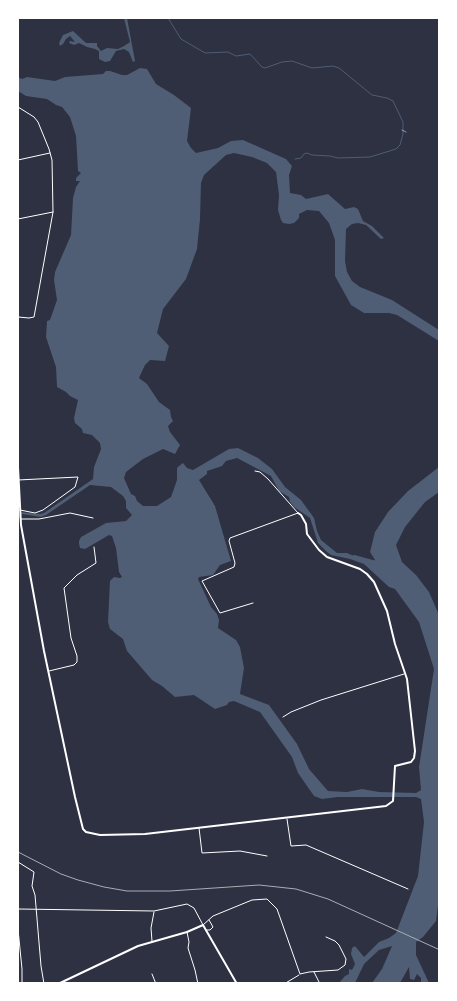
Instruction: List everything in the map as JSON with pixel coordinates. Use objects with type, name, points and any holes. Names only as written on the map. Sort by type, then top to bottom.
[{"type":"street","points":[[18,107],[34,117],[38,122],[50,152],[54,212],[34,317],[18,317]]},
{"type":"street","points":[[18,160],[50,152]]},
{"type":"street","points":[[18,220],[54,212]]},
{"type":"street","points":[[18,467],[20,518],[49,671],[83,829],[90,833],[107,836],[132,836],[386,806],[391,804],[394,799],[395,766],[414,759],[411,708],[405,674],[394,644],[386,610],[374,582],[360,569],[327,557],[318,550],[308,534],[303,518],[268,479],[256,471]]},
{"type":"street","points":[[18,480],[78,477],[75,487],[43,510],[35,513],[20,510]]},
{"type":"street","points":[[20,518],[39,519],[70,513],[93,518]]},
{"type":"street","points":[[253,603],[220,613],[202,581],[234,567],[235,563],[229,541],[230,538],[298,513]]},
{"type":"street","points":[[49,671],[74,665],[77,662],[71,638],[64,588],[77,575],[96,563],[94,547]]},
{"type":"street","points":[[283,717],[321,700],[405,674]]},
{"type":"street","points":[[287,818],[290,845],[294,847],[306,845],[408,889]]},
{"type":"street","points":[[200,828],[202,854],[240,851],[267,856]]},
{"type":"street","points":[[18,862],[34,872],[34,890],[44,984]]},
{"type":"street","points":[[58,984],[138,946],[187,932],[203,925],[209,919],[252,900],[267,899],[276,909],[300,974]]},
{"type":"street","points":[[18,909],[154,911],[187,904],[194,908],[237,984]]},
{"type":"street","points":[[152,942],[150,928],[154,911]]},
{"type":"street","points":[[207,930],[213,927],[209,919]]},
{"type":"street","points":[[18,929],[22,984]]},
{"type":"street","points":[[187,932],[188,948],[196,970],[198,984]]},
{"type":"street","points":[[284,984],[300,974],[342,969],[346,963],[346,958],[338,943],[326,937]]},
{"type":"street","points":[[314,972],[320,984]]},
{"type":"street","points":[[152,974],[156,984]]},
{"type":"path","points":[[402,130],[406,132]]},
{"type":"water","points":[[124,18],[127,18],[135,61],[133,62],[129,52],[124,49],[116,51],[110,61],[105,62],[99,59],[99,51],[79,43],[74,45],[69,43],[70,41],[75,42],[70,36],[60,46],[59,43],[63,35],[73,31],[86,43],[97,43],[101,51],[107,48],[118,49],[130,42]]},
{"type":"water","points":[[140,68],[147,69],[156,84],[191,108],[187,141],[196,153],[218,148],[231,141],[243,140],[286,159],[292,166],[289,175],[290,193],[301,195],[306,199],[328,194],[345,209],[354,207],[358,209],[363,221],[372,226],[384,238],[381,239],[366,225],[358,223],[352,224],[346,229],[345,261],[347,272],[352,281],[360,287],[392,300],[439,330],[439,341],[397,315],[389,313],[364,313],[351,305],[335,276],[335,240],[329,223],[319,211],[307,210],[299,214],[299,218],[294,223],[283,223],[278,210],[279,195],[276,172],[267,163],[252,157],[234,153],[226,155],[204,175],[201,183],[197,249],[186,279],[163,309],[157,333],[169,346],[165,361],[150,360],[145,365],[139,378],[147,384],[159,402],[170,410],[173,421],[168,426],[170,432],[180,445],[175,454],[163,449],[143,459],[126,472],[124,478],[131,494],[135,496],[137,501],[143,506],[157,506],[171,497],[177,480],[177,468],[183,463],[187,468],[193,470],[229,449],[238,448],[258,458],[272,469],[285,487],[301,500],[314,518],[321,540],[337,553],[347,553],[372,562],[375,560],[370,552],[375,532],[388,512],[408,491],[439,467],[439,492],[425,502],[405,527],[396,545],[402,562],[416,575],[429,592],[439,615],[439,897],[436,921],[423,937],[416,942],[416,955],[429,983],[421,983],[421,978],[417,974],[414,980],[410,979],[409,967],[400,983],[372,983],[382,969],[392,946],[379,950],[364,964],[355,983],[339,983],[349,974],[349,969],[352,970],[355,964],[351,954],[352,948],[355,946],[364,957],[379,942],[396,933],[418,876],[424,822],[421,799],[416,797],[338,797],[322,799],[314,796],[298,773],[292,757],[260,712],[234,701],[215,709],[194,695],[175,697],[152,680],[127,651],[123,639],[110,629],[108,622],[110,581],[114,577],[122,577],[119,572],[116,548],[112,536],[109,535],[85,549],[80,548],[79,544],[81,537],[106,523],[126,521],[132,515],[126,508],[126,501],[123,496],[111,487],[90,485],[46,515],[41,517],[22,514],[18,521],[20,512],[44,513],[93,479],[94,467],[101,449],[100,443],[92,435],[83,433],[82,429],[75,423],[74,418],[78,400],[57,387],[56,367],[46,337],[47,321],[50,320],[57,300],[54,280],[55,272],[71,235],[73,198],[80,181],[76,181],[76,178],[81,173],[78,171],[76,136],[70,117],[62,107],[47,99],[26,96],[18,91],[18,77],[22,79],[27,77],[55,81],[65,77],[103,74],[106,71],[127,75]],"holes":[[[237,458],[271,476],[279,491],[289,497],[294,507],[310,518],[318,543],[327,552],[331,555],[364,564],[389,587],[395,589],[419,622],[434,669],[419,767],[421,790],[416,793],[379,792],[362,789],[347,792],[328,791],[309,769],[297,744],[269,705],[240,694],[244,668],[240,647],[236,640],[218,628],[219,620],[217,614],[211,607],[198,579],[199,577],[213,575],[220,565],[231,561],[215,506],[199,480],[207,474],[207,471],[222,466],[226,461]]]},
{"type":"waterway","points":[[168,18],[181,39],[205,53],[228,52],[236,56],[250,54],[265,68],[282,62],[292,61],[312,68],[333,66],[339,68],[372,95],[393,101],[403,122],[403,134],[400,145],[396,149],[370,157],[338,158],[307,153],[301,158],[295,159]]},
{"type":"waterway","points":[[354,557],[376,563]]},
{"type":"railway","points":[[18,852],[61,874],[104,887],[127,891],[170,891],[259,885],[296,889],[328,899],[440,950]]}]
